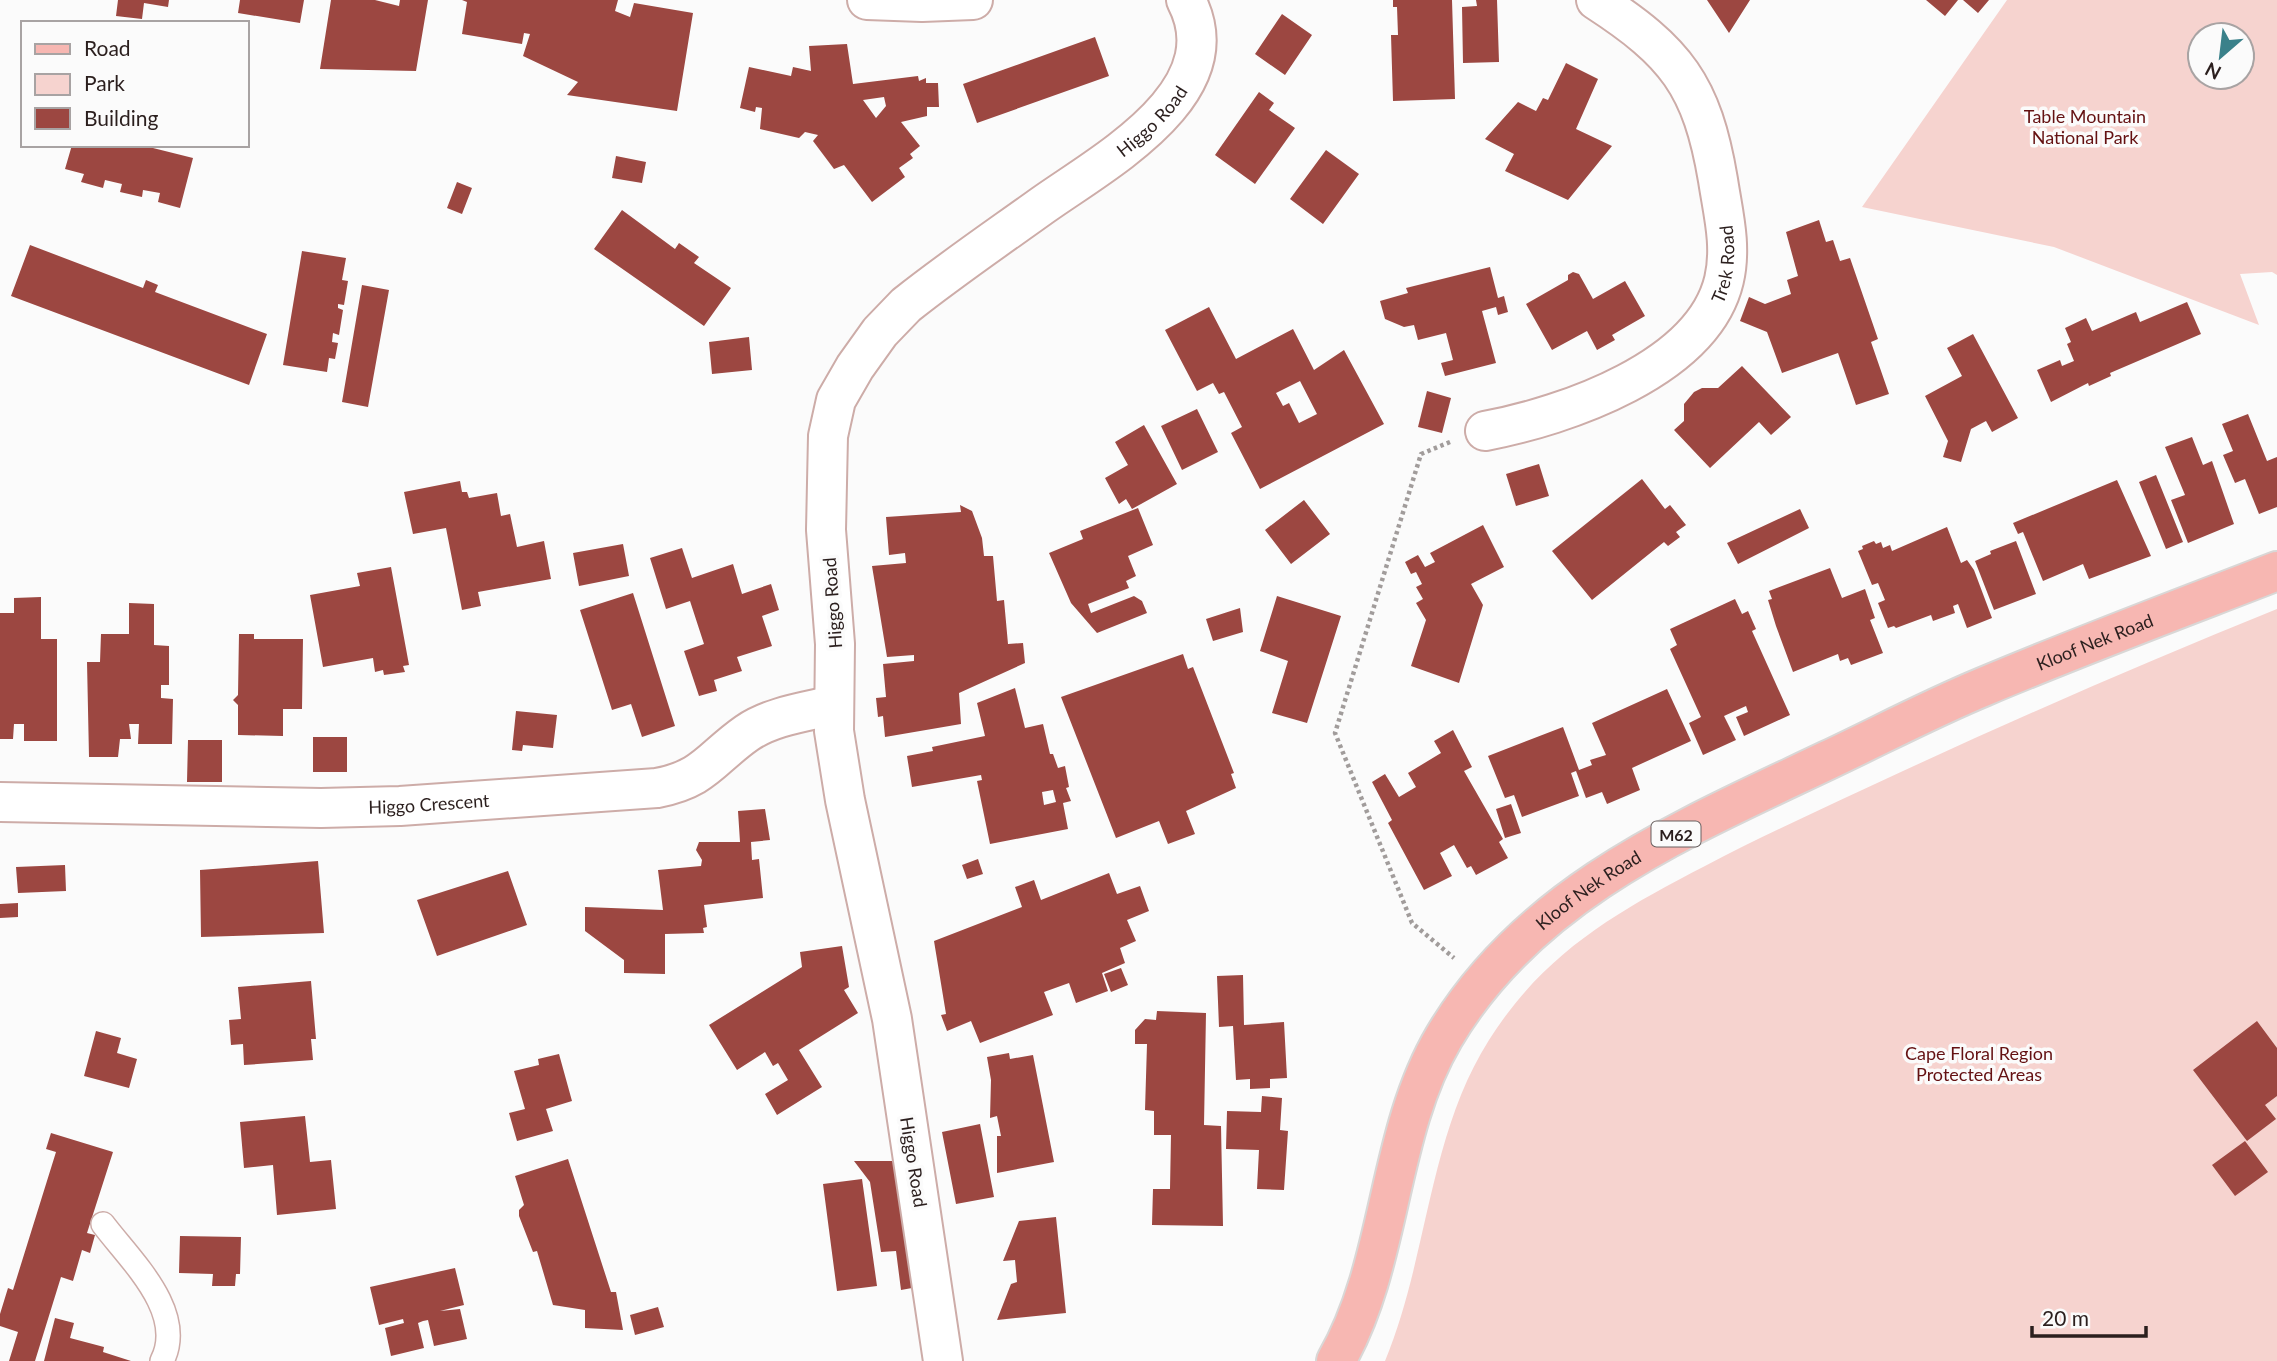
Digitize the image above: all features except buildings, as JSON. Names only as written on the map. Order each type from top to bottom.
[{"type":"main road","name":"Kloof Nek Road","points":[[1336,1361],[1350,1333],[1368,1280],[1428,1068],[1465,1002],[1541,921],[1635,855],[1981,688],[2277,571]]},
{"type":"street","points":[[867,0],[973,0]]},
{"type":"street","name":"Higgo Road","points":[[943,1361],[892,1019],[836,756],[835,644],[827,505],[828,436],[836,400],[880,332],[905,306],[1128,145],[1167,109],[1182,88],[1198,47],[1197,24],[1187,0]]},
{"type":"street","name":"Trek Road","points":[[1485,431],[1555,416],[1659,364],[1681,348],[1700,329],[1714,306],[1724,281],[1728,254],[1726,227],[1712,147],[1692,88],[1653,40],[1595,0]]},
{"type":"street","name":"Higgo Crescent","points":[[0,802],[347,807],[657,788],[678,784],[697,775],[748,732],[764,723],[834,705]]},
{"type":"lane","points":[[103,1224],[165,1311],[169,1333],[163,1361]]},
{"type":"path","points":[[1482,981],[1412,923],[1335,733],[1421,454],[1485,431]]},
{"type":"green space","name":"Table Mountain National Park","points":[[2007,0],[2277,0],[2277,275],[2272,272],[2240,274],[2259,325],[2054,247],[1862,207]]},
{"type":"green space","name":"Cape Floral Region Protected Areas","points":[[2277,609],[2277,1361],[1385,1361],[1411,1281],[1453,1116],[1469,1077],[1510,1009],[1558,959],[1612,918],[1641,900],[1754,841],[2042,708]]}]
